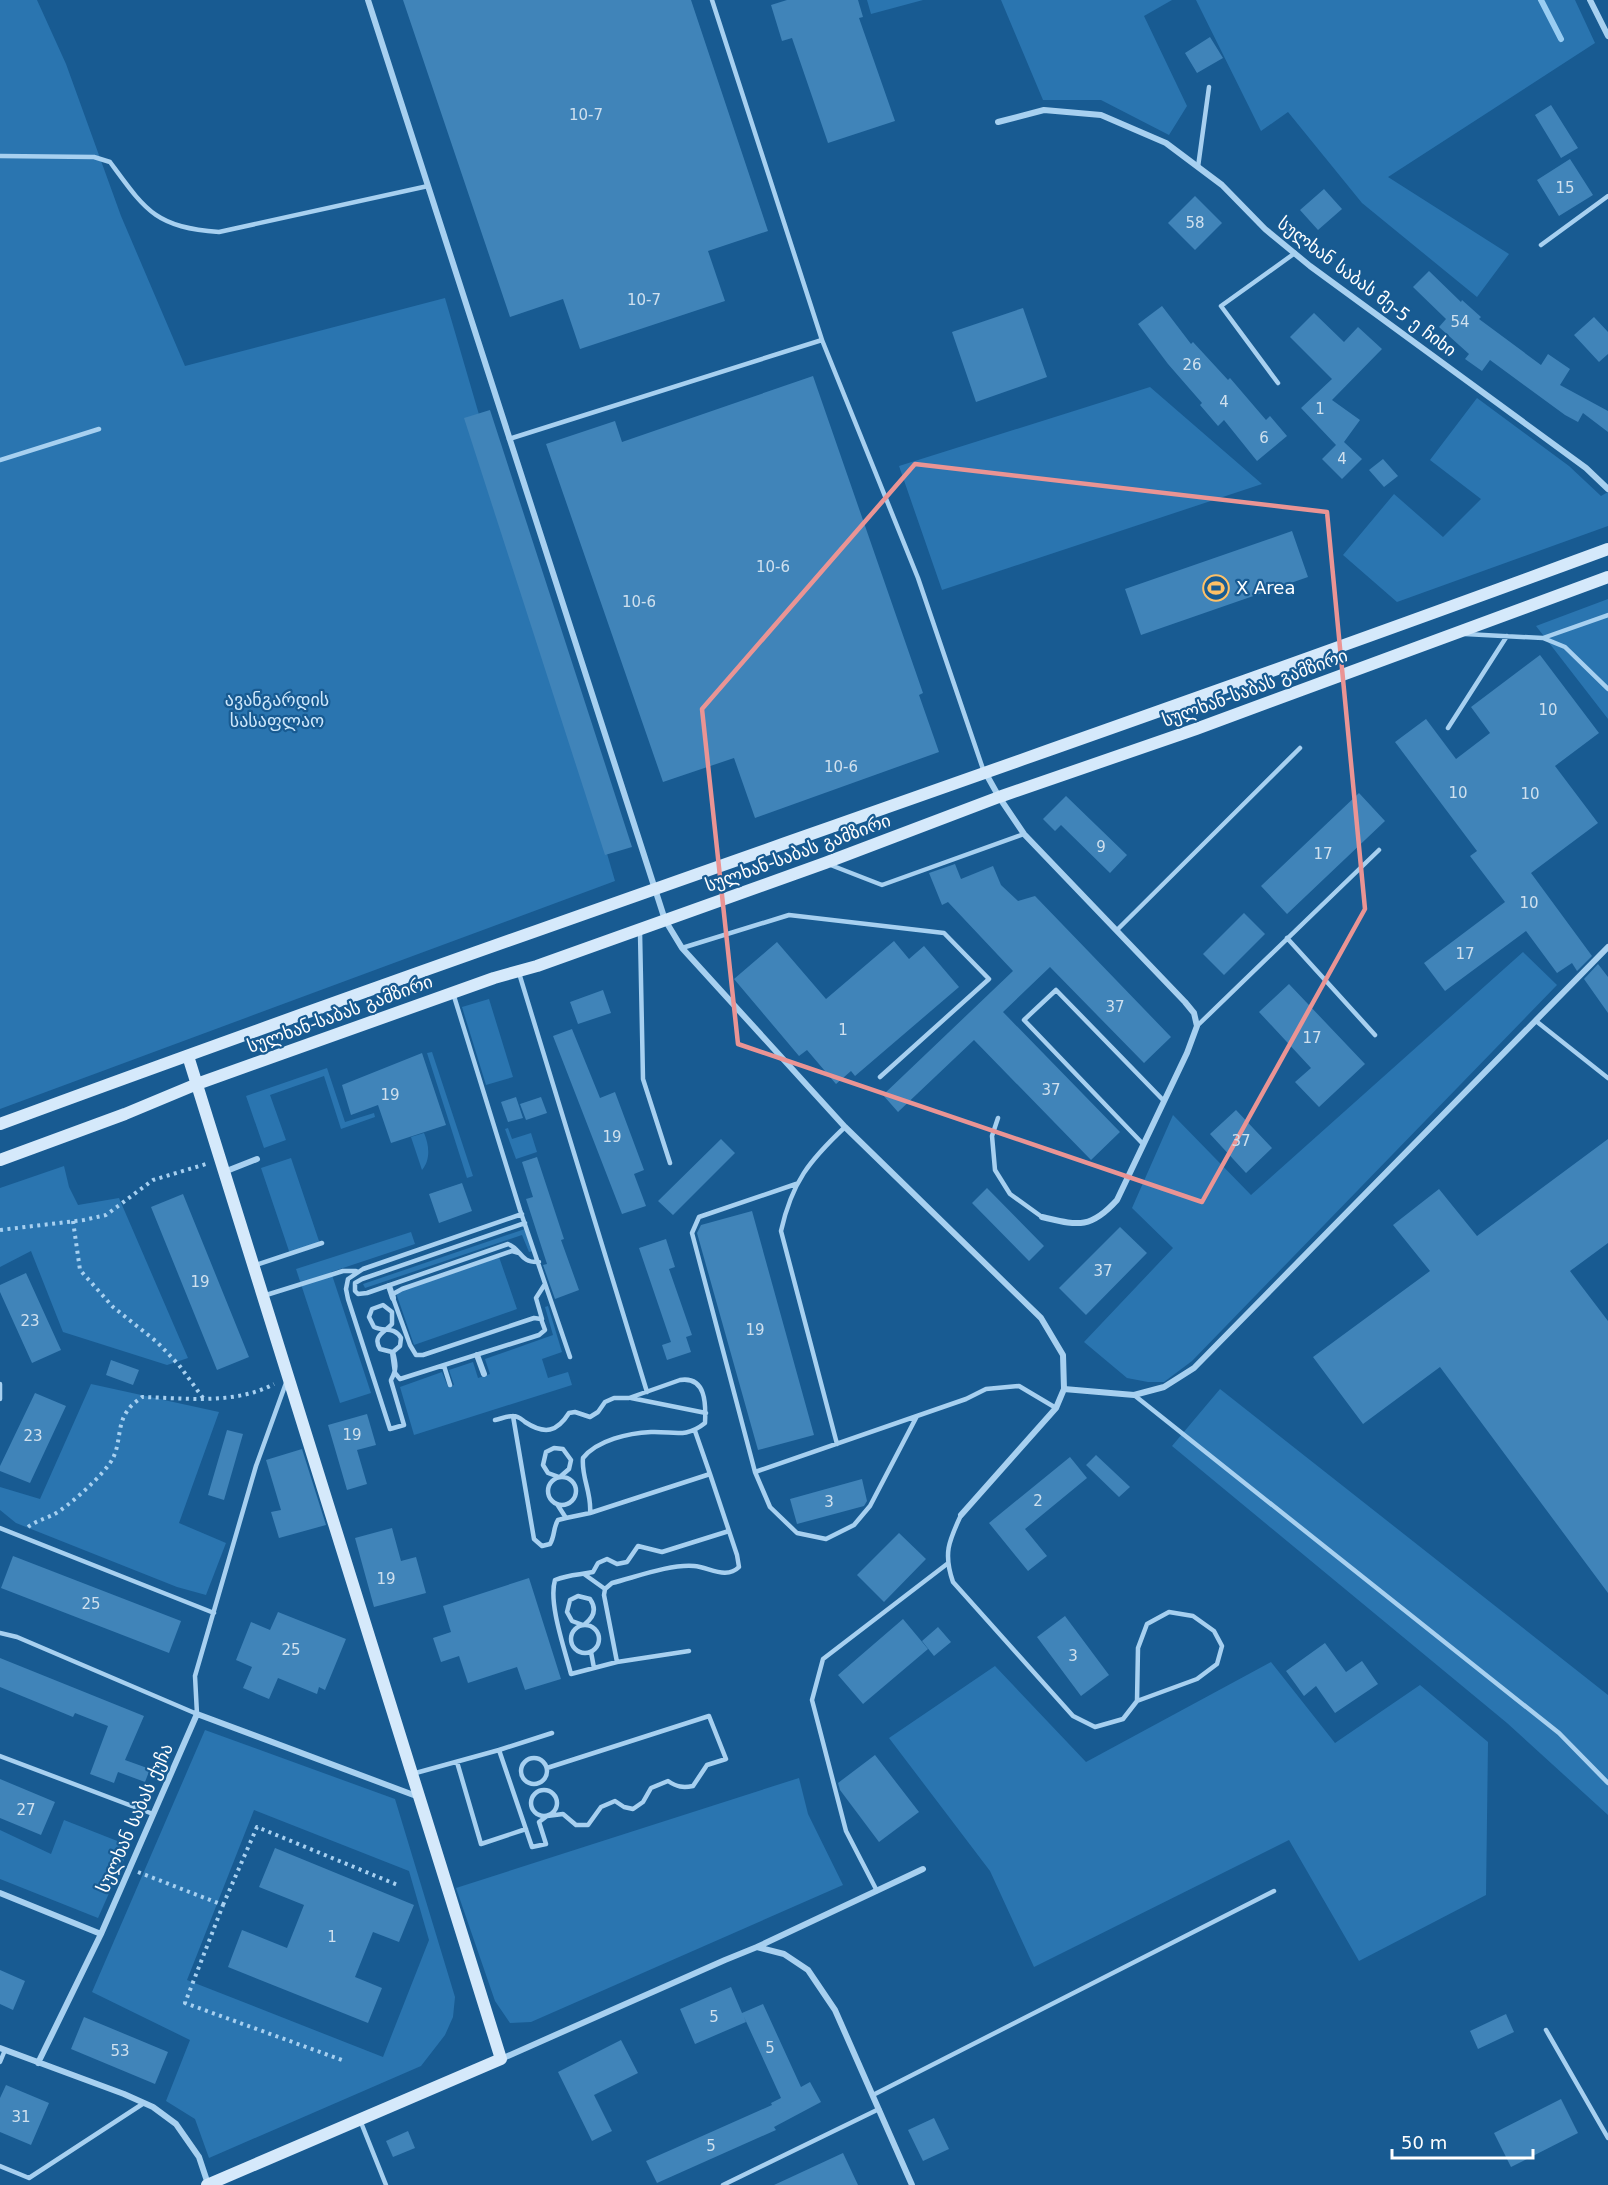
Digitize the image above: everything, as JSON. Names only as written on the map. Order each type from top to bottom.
[{"type":"main road","name":"სულხან-საბას გამზირი","points":[[0,1124],[984,772],[1333,651],[1608,549]]},
{"type":"main road","name":"სულხან-საბას გამზირი","points":[[0,1160],[125,1114],[197,1084],[518,970],[537,966],[640,930],[999,797],[1197,729],[1608,577]]},
{"type":"main road","points":[[188,1056],[501,2060],[208,2185]]},
{"type":"street","points":[[368,0],[665,920],[682,948],[845,1127],[1041,1318],[1064,1355],[1064,1389],[1056,1408],[961,1515]]},
{"type":"street","points":[[1590,0],[1608,35]]},
{"type":"street","name":"სულხან საბას მე-5 ე ჩიხი","points":[[998,122],[1044,110],[1101,115],[1166,143],[1222,185],[1265,229],[1295,254],[1586,468],[1608,489]]},
{"type":"street","points":[[984,772],[1024,834],[1185,1002],[1194,1012],[1197,1026],[1117,1200],[1095,1220],[1076,1224],[1042,1217]]},
{"type":"street","points":[[1064,1389],[1134,1395],[1164,1388],[1194,1368],[1608,947]]},
{"type":"street","points":[[222,1166],[257,1159]]},
{"type":"street","points":[[389,1286],[393,1298]]},
{"type":"street","points":[[477,1355],[483,1374]]},
{"type":"street","points":[[197,1714],[420,1797]]},
{"type":"street","name":"სულხან საბას ქუჩა","points":[[38,2063],[101,1934],[197,1714]]},
{"type":"street","points":[[501,2060],[757,1947],[923,1869]]},
{"type":"street","points":[[0,1893],[101,1934]]},
{"type":"street","points":[[757,1947],[784,1954],[808,1970],[835,2010],[912,2185]]},
{"type":"street","points":[[2,2049],[124,2094],[144,2103],[176,2124],[199,2157],[208,2185]]},
{"type":"lane","points":[[712,0],[822,340],[918,578],[984,772]]},
{"type":"lane","points":[[1198,167],[1209,87]]},
{"type":"lane","points":[[0,156],[94,158],[110,162],[142,206],[166,222],[192,230],[219,232],[428,186]]},
{"type":"lane","points":[[1541,245],[1608,196]]},
{"type":"lane","points":[[1278,383],[1221,306],[1295,254]]},
{"type":"lane","points":[[509,439],[822,340]]},
{"type":"lane","points":[[0,460],[99,429]]},
{"type":"lane","points":[[1543,638],[1608,615]]},
{"type":"lane","points":[[1460,633],[1543,638],[1565,646],[1608,689]]},
{"type":"lane","points":[[1448,728],[1507,636]]},
{"type":"lane","points":[[1116,930],[1300,748]]},
{"type":"lane","points":[[825,863],[882,885],[1024,834]]},
{"type":"lane","points":[[1197,1026],[1379,850]]},
{"type":"lane","points":[[682,948],[789,915],[944,933],[989,979],[880,1077]]},
{"type":"lane","points":[[640,930],[643,1079],[670,1163]]},
{"type":"lane","points":[[1287,938],[1375,1035]]},
{"type":"lane","points":[[518,970],[647,1392]]},
{"type":"lane","points":[[1143,1144],[1024,1020],[1056,990],[1164,1101]]},
{"type":"lane","points":[[453,993],[522,1214],[570,1357]]},
{"type":"lane","points":[[1536,1021],[1608,1078]]},
{"type":"lane","points":[[998,1118],[992,1136],[995,1170],[1010,1194],[1042,1217]]},
{"type":"lane","points":[[837,1444],[781,1231],[787,1205],[796,1184],[822,1149],[845,1127]]},
{"type":"lane","points":[[796,1184],[699,1217],[692,1233],[755,1472],[770,1507],[797,1533],[826,1539],[854,1525],[870,1506],[917,1416]]},
{"type":"lane","points":[[395,1375],[392,1352],[380,1349],[377,1342],[380,1334],[386,1329],[393,1320],[393,1312],[387,1306],[379,1305],[370,1313],[369,1321],[374,1328],[386,1329],[394,1330],[401,1338],[400,1346],[393,1352],[397,1368],[395,1375],[391,1384],[404,1425],[390,1429],[348,1299],[346,1289],[348,1279],[357,1272],[522,1214]]},
{"type":"lane","points":[[525,1223],[362,1279],[355,1283],[354,1287],[358,1294],[362,1294],[505,1245],[512,1245],[528,1261],[538,1262]]},
{"type":"lane","points":[[448,1240],[451,1248]]},
{"type":"lane","points":[[254,1266],[322,1243]]},
{"type":"lane","points":[[519,1253],[512,1251],[412,1285],[393,1294],[393,1298],[414,1353],[419,1356],[534,1318],[541,1319],[543,1322]]},
{"type":"lane","points":[[263,1296],[343,1271],[357,1272]]},
{"type":"lane","points":[[395,1375],[404,1379],[538,1335],[544,1330],[536,1298],[545,1284]]},
{"type":"lane","points":[[444,1366],[450,1385]]},
{"type":"lane","points":[[0,1633],[17,1637],[197,1714],[195,1676],[256,1466],[288,1377]]},
{"type":"lane","points":[[590,1513],[591,1501],[582,1467],[583,1458],[588,1451],[596,1446],[635,1434],[653,1432],[677,1435],[695,1431],[705,1423],[705,1396],[696,1382],[688,1378],[629,1398]]},
{"type":"lane","points":[[0,1384],[0,1399]]},
{"type":"lane","points":[[755,1472],[966,1399],[986,1389],[1019,1386],[1056,1408]]},
{"type":"lane","points":[[1134,1395],[1558,1733],[1608,1783]]},
{"type":"lane","points":[[495,1420],[519,1417],[541,1430],[552,1430],[563,1423],[569,1413],[575,1412],[590,1417],[598,1412],[605,1402],[614,1398],[629,1398],[706,1413]]},
{"type":"lane","points":[[513,1416],[534,1539],[542,1546],[550,1544],[555,1536],[555,1526],[558,1520],[590,1513],[710,1473]]},
{"type":"lane","points":[[617,1662],[604,1595],[605,1589],[612,1583],[678,1567],[696,1566],[721,1573],[735,1571],[739,1567],[695,1431]]},
{"type":"lane","points":[[557,1504],[571,1502],[576,1494],[572,1481],[560,1477],[548,1473],[543,1465],[546,1452],[554,1448],[567,1452],[571,1460],[569,1469],[560,1477],[551,1481],[547,1489],[549,1498],[557,1504],[566,1518]]},
{"type":"lane","points":[[961,1515],[948,1542],[946,1564],[952,1582],[1073,1716],[1095,1727],[1123,1719],[1137,1701],[1197,1679],[1218,1664],[1222,1646],[1214,1631],[1193,1617],[1168,1612],[1147,1623],[1138,1648],[1137,1701]]},
{"type":"lane","points":[[0,1527],[214,1613]]},
{"type":"lane","points":[[689,1651],[617,1662],[571,1674],[552,1590],[555,1580],[574,1573],[593,1572],[598,1563],[607,1559],[617,1564],[627,1562],[638,1546],[662,1552],[729,1531]]},
{"type":"lane","points":[[877,1891],[846,1832],[812,1700],[823,1659],[946,1564]]},
{"type":"lane","points":[[584,1574],[605,1589]]},
{"type":"lane","points":[[584,1624],[575,1629],[571,1641],[573,1646],[581,1652],[591,1652],[598,1646],[599,1636],[595,1628],[584,1624],[572,1621],[567,1612],[570,1600],[578,1596],[590,1599],[595,1608],[593,1617],[584,1624]]},
{"type":"lane","points":[[591,1652],[594,1668]]},
{"type":"lane","points":[[499,1750],[532,1847],[546,1844],[539,1822],[547,1816],[553,1813],[556,1807],[553,1794],[541,1791],[532,1799],[531,1806],[535,1812],[547,1816],[563,1815],[576,1825],[588,1825],[601,1807],[615,1801],[624,1807],[633,1809],[643,1802],[651,1788],[668,1780],[674,1786],[683,1788],[693,1786],[707,1765],[726,1759],[709,1716],[547,1768]]},
{"type":"lane","points":[[412,1774],[552,1733]]},
{"type":"lane","points":[[0,1756],[153,1814]]},
{"type":"lane","points":[[531,1758],[538,1758],[547,1768],[543,1780],[537,1784],[525,1780],[521,1774],[521,1767],[531,1758]]},
{"type":"lane","points":[[457,1762],[481,1844],[526,1829]]},
{"type":"lane","points":[[873,2095],[1274,1891]]},
{"type":"lane","points":[[1546,2030],[1608,2138]]},
{"type":"lane","points":[[0,2062],[2,2049]]},
{"type":"lane","points":[[0,2166],[29,2178],[144,2103]]},
{"type":"lane","points":[[723,2185],[879,2109]]},
{"type":"lane","points":[[360,2120],[386,2185]]},
{"type":"path","points":[[0,1230],[106,1215],[153,1180],[222,1166]]},
{"type":"path","points":[[73,1221],[80,1270],[113,1308],[157,1342],[179,1365],[203,1399]]},
{"type":"path","points":[[16,1534],[36,1521],[54,1514],[98,1478],[113,1459],[119,1443],[120,1424],[128,1409],[142,1398],[238,1397],[264,1389],[288,1377]]},
{"type":"path","points":[[342,2060],[185,2003],[257,1827],[400,1886]]},
{"type":"path","points":[[129,1869],[224,1905]]},
{"type":"highlighted area","points":[[915,464],[1327,512],[1365,909],[1202,1202],[738,1044],[702,709]]},
{"type":"green space","name":"ავანგარდის სასაფლაო","points":[[0,0],[37,0],[66,64],[121,216],[185,366],[445,298],[615,881],[0,1109]]},
{"type":"green space","points":[[867,0],[923,0],[871,14]]},
{"type":"green space","points":[[1001,0],[1172,0],[1144,16],[1187,106],[1169,135],[1101,100],[1043,100]]},
{"type":"green space","points":[[1196,0],[1575,0],[1595,43],[1388,177],[1509,254],[1477,297],[1362,203],[1288,112],[1261,131]]},
{"type":"green space","points":[[1150,387],[1262,484],[942,590],[899,466]]},
{"type":"green space","points":[[1477,398],[1569,466],[1601,496],[1608,492],[1608,526],[1397,602],[1343,555],[1394,494],[1443,537],[1481,499],[1430,460]]},
{"type":"green space","points":[[1608,599],[1608,719],[1536,626]]},
{"type":"green space","points":[[1523,952],[1557,985],[1192,1361],[1164,1382],[1148,1382],[1127,1378],[1084,1342],[1173,1248],[1132,1208],[1173,1115],[1251,1195]]},
{"type":"green space","points":[[489,999],[513,1077],[486,1085],[462,1007]]},
{"type":"green space","points":[[432,1052],[473,1176],[467,1178],[427,1053]]},
{"type":"green space","points":[[327,1068],[345,1122],[374,1113],[375,1117],[341,1129],[324,1076],[270,1095],[286,1140],[264,1148],[246,1096]]},
{"type":"green space","points":[[508,1128],[512,1139],[531,1133],[537,1152],[516,1159],[505,1129]]},
{"type":"green space","points":[[424,1133],[428,1152],[427,1161],[422,1170],[411,1137]]},
{"type":"green space","points":[[291,1158],[320,1244],[290,1254],[261,1168]]},
{"type":"green space","points":[[64,1166],[69,1187],[78,1205],[119,1198],[188,1358],[167,1365],[63,1332],[31,1251],[0,1267],[0,1188]]},
{"type":"green space","points":[[525,1229],[533,1251],[529,1252],[522,1235],[365,1288],[363,1284]]},
{"type":"green space","points":[[411,1232],[415,1244],[331,1272],[371,1393],[340,1403],[296,1269]]},
{"type":"green space","points":[[499,1257],[517,1309],[414,1345],[396,1293]]},
{"type":"green space","points":[[548,1306],[562,1352],[542,1359],[548,1378],[568,1372],[572,1385],[414,1435],[400,1387],[442,1372],[448,1387],[454,1385],[449,1370],[473,1362],[478,1378],[490,1374],[485,1359],[553,1335],[545,1307]]},
{"type":"green space","points":[[91,1384],[219,1412],[179,1523],[226,1543],[206,1595],[177,1587],[16,1523],[0,1510],[0,1487],[40,1499]]},
{"type":"green space","points":[[1220,1389],[1608,1695],[1608,1815],[1507,1723],[1172,1446]]},
{"type":"green space","points":[[1271,1662],[1335,1743],[1420,1685],[1488,1742],[1486,1895],[1359,1961],[1289,1840],[1034,1967],[990,1871],[889,1738],[995,1666],[1086,1762]]},
{"type":"green space","points":[[205,1730],[395,1799],[455,1997],[453,2017],[445,2035],[421,2066],[209,2158],[195,2119],[166,2101],[190,2040],[92,1992]],"holes":[[[254,1810],[409,1871],[429,1940],[383,2057],[187,1980]]]},
{"type":"green space","points":[[799,1778],[808,1814],[843,1885],[531,2022],[510,2023],[495,2001],[456,1888]]},
{"type":"green space","points":[[64,1820],[130,1846],[98,1918],[0,1879],[0,1830],[51,1854]]},
{"type":"building","points":[[403,0],[691,0],[768,231],[708,251],[725,301],[580,349],[563,299],[510,317]]},
{"type":"building","points":[[787,0],[858,0],[863,17],[859,18],[895,121],[828,143],[792,38],[782,41],[771,5]]},
{"type":"building","points":[[1210,37],[1223,58],[1197,73],[1185,53]]},
{"type":"building","points":[[1551,105],[1578,148],[1561,158],[1535,115]]},
{"type":"building","points":[[1570,159],[1593,195],[1559,216],[1537,180]]},
{"type":"building","points":[[1324,189],[1342,209],[1318,230],[1300,210]]},
{"type":"building","points":[[1195,196],[1222,223],[1195,250],[1168,223]]},
{"type":"building","points":[[1429,271],[1461,302],[1462,300],[1481,317],[1479,319],[1541,365],[1548,354],[1570,369],[1560,385],[1608,411],[1608,432],[1583,413],[1578,422],[1565,415],[1490,360],[1482,371],[1465,359],[1469,354],[1439,327],[1446,319],[1413,287]]},
{"type":"building","points":[[1162,306],[1191,344],[1193,342],[1228,380],[1230,378],[1266,420],[1270,416],[1287,436],[1257,461],[1224,420],[1218,426],[1138,324]]},
{"type":"building","points":[[1023,308],[1047,377],[976,402],[952,332]]},
{"type":"building","points":[[1314,313],[1344,342],[1358,327],[1382,349],[1332,400],[1360,420],[1344,442],[1362,459],[1342,479],[1322,459],[1336,445],[1301,408],[1332,379],[1290,337]]},
{"type":"building","points":[[1594,317],[1608,332],[1608,354],[1599,362],[1574,335]]},
{"type":"building","points":[[813,376],[923,693],[919,695],[939,752],[755,818],[734,758],[663,782],[546,444],[615,421],[622,442]]},
{"type":"building","points":[[490,410],[632,847],[605,855],[464,418]]},
{"type":"building","points":[[1383,459],[1398,476],[1384,487],[1369,470]]},
{"type":"building","points":[[1292,531],[1308,577],[1141,635],[1125,589]]},
{"type":"building","points":[[1540,655],[1599,733],[1555,766],[1598,823],[1531,873],[1592,956],[1577,971],[1572,963],[1557,973],[1526,931],[1445,991],[1424,963],[1505,902],[1470,856],[1477,851],[1395,742],[1426,719],[1456,759],[1490,733],[1471,707]]},
{"type":"building","points":[[1359,793],[1385,821],[1287,914],[1261,886]]},
{"type":"building","points":[[1066,796],[1127,855],[1110,873],[1061,825],[1055,831],[1043,819]]},
{"type":"building","points":[[955,864],[961,879],[993,866],[1001,885],[1018,901],[1035,896],[1171,1037],[1144,1063],[1050,967],[1003,1012],[1120,1132],[1091,1160],[974,1040],[898,1112],[883,1095],[1013,971],[948,902],[942,905],[929,873]]},
{"type":"building","points":[[1244,913],[1265,934],[1224,975],[1203,954]]},
{"type":"building","points":[[894,941],[909,959],[924,946],[959,987],[855,1076],[851,1071],[836,1084],[807,1050],[799,1056],[734,979],[777,942],[826,999]]},
{"type":"building","points":[[1598,964],[1608,977],[1608,1013],[1584,979]]},
{"type":"building","points":[[1289,984],[1365,1064],[1319,1107],[1295,1082],[1311,1068],[1259,1012]]},
{"type":"building","points":[[603,990],[611,1013],[578,1024],[570,1002]]},
{"type":"building","points":[[572,1029],[600,1098],[615,1092],[644,1170],[634,1174],[646,1206],[622,1214],[553,1036]]},
{"type":"building","points":[[422,1053],[446,1125],[391,1143],[378,1105],[351,1115],[342,1085]]},
{"type":"building","points":[[516,1097],[523,1118],[508,1122],[501,1102]]},
{"type":"building","points":[[541,1097],[547,1113],[526,1120],[520,1104]]},
{"type":"building","points":[[1236,1110],[1272,1148],[1246,1173],[1210,1134]]},
{"type":"building","points":[[721,1139],[735,1153],[673,1215],[658,1201]]},
{"type":"building","points":[[1608,1139],[1608,1243],[1570,1271],[1608,1321],[1608,1593],[1440,1367],[1363,1424],[1313,1357],[1430,1271],[1393,1225],[1439,1189],[1477,1236]]},
{"type":"building","points":[[537,1157],[564,1239],[561,1240],[579,1290],[555,1299],[543,1265],[547,1264],[526,1199],[533,1197],[522,1162]]},
{"type":"building","points":[[462,1183],[472,1211],[439,1223],[429,1194]]},
{"type":"building","points":[[987,1188],[1044,1246],[1029,1261],[972,1203]]},
{"type":"building","points":[[183,1194],[249,1357],[217,1370],[151,1207]]},
{"type":"building","points":[[752,1211],[814,1435],[758,1450],[697,1233],[701,1225]]},
{"type":"building","points":[[1120,1227],[1147,1253],[1086,1315],[1059,1288]]},
{"type":"building","points":[[666,1239],[675,1267],[669,1269],[692,1335],[686,1337],[691,1352],[667,1360],[662,1345],[671,1342],[639,1248]]},
{"type":"building","points":[[26,1273],[61,1350],[32,1363],[0,1292],[0,1285]]},
{"type":"building","points":[[111,1360],[139,1370],[133,1385],[106,1375]]},
{"type":"building","points":[[35,1393],[66,1406],[30,1483],[0,1471],[0,1466]]},
{"type":"building","points":[[367,1414],[376,1445],[357,1450],[367,1484],[347,1490],[328,1425]]},
{"type":"building","points":[[227,1430],[243,1434],[224,1500],[208,1495]]},
{"type":"building","points":[[302,1449],[326,1525],[279,1538],[271,1512],[281,1510],[266,1460]]},
{"type":"building","points":[[1096,1455],[1130,1487],[1119,1497],[1086,1465]]},
{"type":"building","points":[[1070,1457],[1087,1478],[1025,1529],[1047,1556],[1028,1571],[989,1523]]},
{"type":"building","points":[[862,1479],[867,1501],[864,1506],[797,1524],[790,1499]]},
{"type":"building","points":[[392,1528],[401,1561],[416,1557],[426,1593],[374,1607],[355,1538]]},
{"type":"building","points":[[899,1533],[926,1559],[884,1602],[857,1575]]},
{"type":"building","points":[[13,1556],[181,1621],[169,1653],[1,1588]]},
{"type":"building","points":[[529,1578],[561,1679],[525,1690],[517,1667],[468,1683],[459,1656],[441,1662],[433,1638],[451,1632],[443,1606]]},
{"type":"building","points":[[278,1612],[346,1639],[325,1690],[319,1687],[317,1694],[278,1678],[269,1699],[243,1688],[252,1667],[236,1660],[251,1622],[270,1630]]},
{"type":"building","points":[[1065,1616],[1109,1675],[1081,1696],[1037,1637]]},
{"type":"building","points":[[903,1619],[928,1649],[863,1704],[838,1675]]},
{"type":"building","points":[[938,1627],[951,1642],[934,1656],[922,1641]]},
{"type":"building","points":[[1325,1643],[1346,1672],[1362,1661],[1378,1684],[1335,1713],[1316,1686],[1304,1696],[1286,1671]]},
{"type":"building","points":[[0,1658],[144,1716],[125,1760],[150,1769],[145,1782],[118,1772],[114,1783],[90,1774],[108,1726],[75,1713],[73,1717],[0,1687]]},
{"type":"building","points":[[875,1755],[919,1812],[879,1842],[840,1790],[838,1783]]},
{"type":"building","points":[[0,1779],[55,1802],[41,1835],[0,1818]]},
{"type":"building","points":[[275,1848],[414,1905],[399,1942],[373,1932],[355,1977],[382,1988],[368,2023],[228,1967],[242,1930],[287,1948],[304,1905],[259,1887]]},
{"type":"building","points":[[0,1970],[25,1981],[13,2010],[0,2004]]},
{"type":"building","points":[[731,1987],[742,2013],[763,2004],[801,2087],[810,2082],[821,2102],[774,2127],[776,2130],[657,2183],[646,2161],[772,2105],[771,2103],[781,2098],[744,2017],[746,2022],[695,2044],[680,2009]]},
{"type":"building","points":[[1506,2014],[1514,2032],[1478,2049],[1470,2031]]},
{"type":"building","points":[[84,2017],[168,2052],[155,2084],[71,2049]]},
{"type":"building","points":[[621,2040],[638,2073],[594,2095],[612,2131],[592,2141],[558,2072]]},
{"type":"building","points":[[6,2085],[49,2103],[31,2145],[0,2132],[0,2098]]},
{"type":"building","points":[[1561,2099],[1578,2133],[1511,2167],[1494,2133]]},
{"type":"building","points":[[934,2118],[949,2149],[923,2161],[908,2130]]},
{"type":"building","points":[[408,2131],[415,2148],[393,2157],[386,2141]]},
{"type":"building","points":[[843,2153],[858,2185],[774,2185]]},
{"type":"waterway","points":[[1541,0],[1561,39]]},
{"type":"place","name":"X Area","points":[[1216,588]]}]
